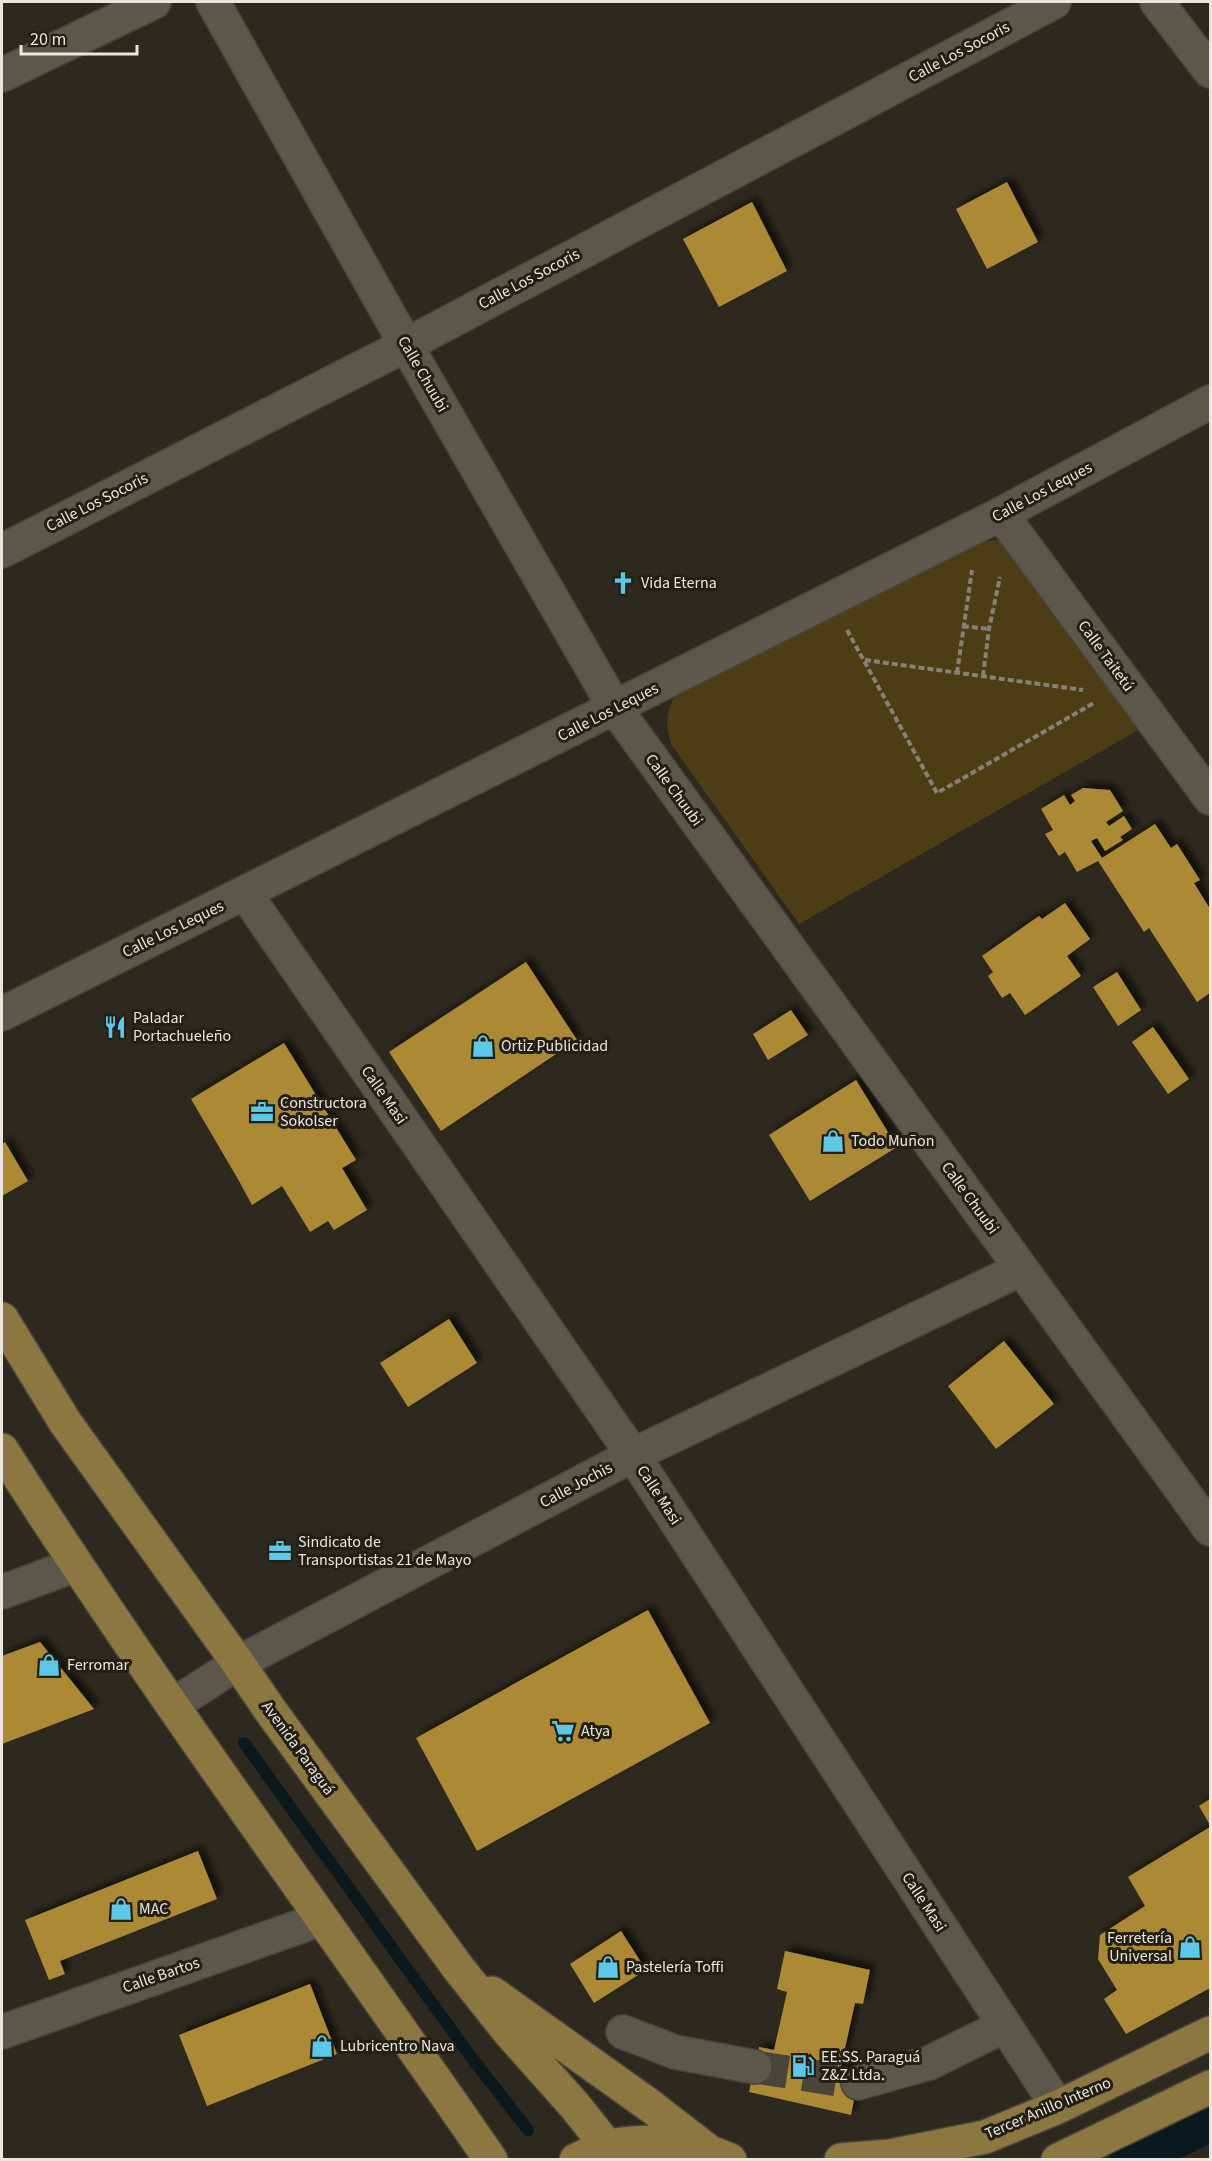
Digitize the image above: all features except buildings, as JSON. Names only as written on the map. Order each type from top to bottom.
[{"type":"main road","name":"Avenida Paraguá","points":[[2,1319],[64,1422],[459,1969],[510,2033],[614,2153]]},
{"type":"main road","points":[[2,1450],[75,1565],[491,2160]]},
{"type":"main road","points":[[459,1969],[718,2154]]},
{"type":"main road","name":"Tercer Anillo Interno","points":[[841,2160],[890,2156],[985,2137],[1058,2107],[1210,2033]]},
{"type":"main road","points":[[1058,2160],[1210,2087]]},
{"type":"main road","points":[[576,2160],[658,2141],[718,2154]]},
{"type":"street","points":[[2,75],[154,2]]},
{"type":"street","name":"Calle Chuubi","points":[[213,2],[406,345],[615,708],[1210,1529]]},
{"type":"street","name":"Calle Los Socoris","points":[[2,551],[406,345],[1054,2]]},
{"type":"street","points":[[1157,2],[1210,71]]},
{"type":"street","name":"Calle Los Leques","points":[[2,1014],[1001,514],[1210,402]]},
{"type":"street","name":"Calle Taitetú","points":[[1001,514],[1210,798]]},
{"type":"street","name":"Calle Masi","points":[[245,893],[633,1455],[1058,2107]]},
{"type":"street","name":"Calle Jochis","points":[[173,1705],[238,1663],[633,1455],[1022,1269]]},
{"type":"street","points":[[2,1592],[75,1565]]},
{"type":"street","name":"Calle Bartos","points":[[2,2032],[321,1919]]},
{"type":"street","points":[[858,2083],[928,2063],[1004,2026]]},
{"type":"street","points":[[624,2032],[675,2052],[755,2067]]},
{"type":"path","points":[[957,673],[972,569]]},
{"type":"path","points":[[983,676],[989,629],[1001,575]]},
{"type":"path","points":[[817,607],[829,631],[843,624],[936,793],[1103,698]]},
{"type":"path","points":[[963,626],[989,629]]},
{"type":"path","points":[[864,660],[1085,690]]},
{"type":"shaded area","points":[[998,540],[1014,552],[1142,728],[799,924],[671,744],[667,721],[674,698],[973,542]]},
{"type":"waterway","points":[[244,1743],[471,2057],[528,2130]]},
{"type":"waterway","points":[[1129,2160],[1210,2122]]},
{"type":"tunnel","points":[[755,2067],[858,2083]]},
{"type":"place","name":"Vida Eterna","points":[[623,583]]},
{"type":"place","name":"Paladar Portachueleño","points":[[115,1027]]},
{"type":"place","name":"Ortiz Publicidad","points":[[483,1046]]},
{"type":"place","name":"Constructora Sokolser","points":[[262,1112]]},
{"type":"place","name":"Todo Muñon","points":[[833,1141]]},
{"type":"place","name":"Sindicato de Transportistas 21 de Mayo","points":[[280,1551]]},
{"type":"place","name":"Ferromar","points":[[49,1665]]},
{"type":"place","name":"Atya","points":[[563,1731]]},
{"type":"place","name":"MAC","points":[[121,1909]]},
{"type":"place","name":"Ferretería Universal","points":[[1190,1947]]},
{"type":"place","name":"Pastelería Toffi","points":[[608,1967]]},
{"type":"place","name":"Lubricentro Nava","points":[[322,2046]]},
{"type":"place","name":"EE.SS. Paraguá Z&Z Ltda.","points":[[803,2066]]}]
